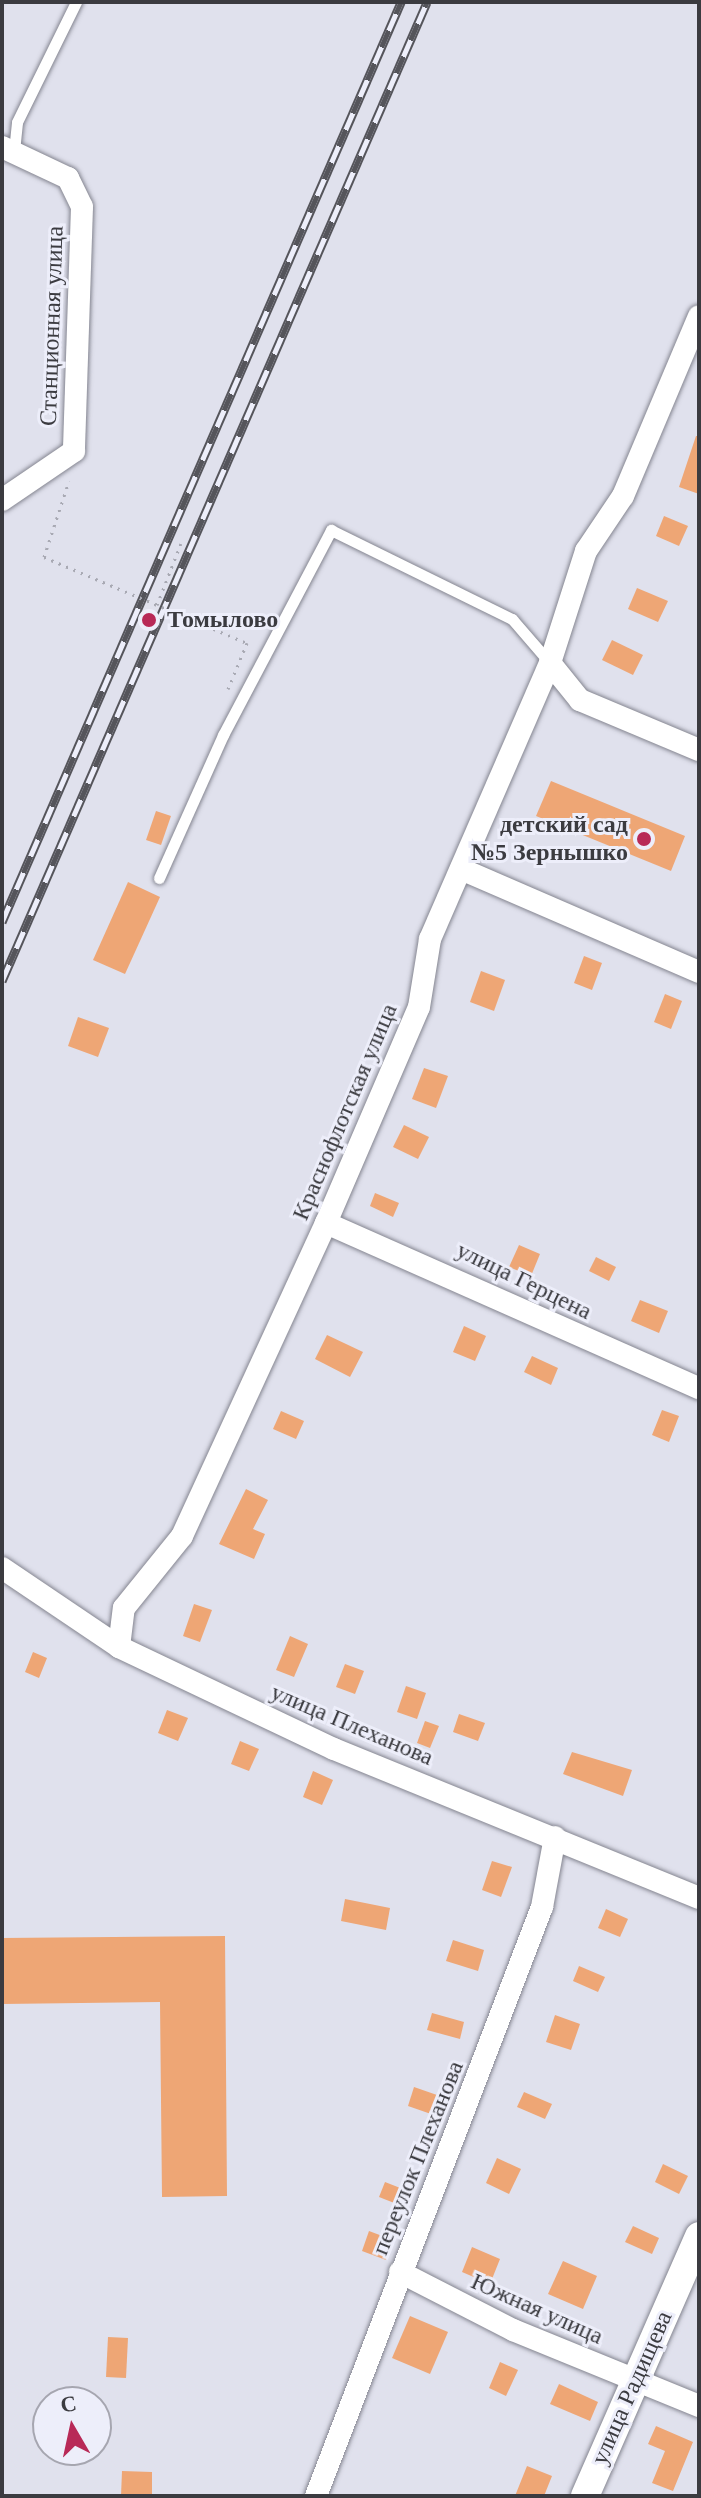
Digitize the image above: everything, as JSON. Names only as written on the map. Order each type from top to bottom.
[{"type":"street","name":"Станционная улица","points":[[2,500],[74,451],[80,366],[74,297],[82,207],[68,178],[8,149]]},
{"type":"street","name":"Краснофлотская улица","points":[[119,1647],[124,1608],[182,1536],[326,1223],[419,1007],[430,939],[550,663],[586,551],[623,496],[696,330]]},
{"type":"street","points":[[550,663],[580,700],[699,750]]},
{"type":"street","points":[[461,869],[699,972]]},
{"type":"street","name":"улица Герцена","points":[[326,1223],[699,1388]]},
{"type":"street","name":"улица Плеханова","points":[[2,1568],[119,1647],[334,1749],[699,1898]]},
{"type":"street","name":"переулок Плеханова","points":[[316,2496],[542,1907],[555,1837]]},
{"type":"street","name":"улица Радищева","points":[[585,2496],[699,2236]]},
{"type":"street","name":"Южная улица","points":[[400,2272],[699,2406]]},
{"type":"lane","points":[[8,149],[17,122],[76,2]]},
{"type":"lane","points":[[159,878],[223,735],[331,530],[512,619],[550,663]]},
{"type":"path","points":[[73,484],[44,557],[247,643],[224,700]]},
{"type":"path","points":[[157,605],[181,543]]},
{"type":"building","points":[[696,436],[699,436],[699,494],[679,487]]},
{"type":"building","points":[[664,516],[688,526],[679,546],[656,536]]},
{"type":"building","points":[[637,588],[668,601],[658,622],[628,609]]},
{"type":"building","points":[[612,640],[643,655],[633,675],[602,660]]},
{"type":"building","points":[[551,781],[685,836],[671,871],[536,816]]},
{"type":"building","points":[[156,811],[171,816],[161,845],[146,840]]},
{"type":"building","points":[[128,882],[160,897],[125,974],[93,960]]},
{"type":"building","points":[[584,956],[602,963],[592,990],[574,983]]},
{"type":"building","points":[[481,971],[505,980],[494,1011],[470,1002]]},
{"type":"building","points":[[665,994],[682,1001],[671,1029],[654,1022]]},
{"type":"building","points":[[78,1017],[109,1028],[98,1057],[68,1046]]},
{"type":"building","points":[[424,1068],[448,1076],[436,1108],[412,1099]]},
{"type":"building","points":[[404,1125],[429,1137],[418,1159],[393,1147]]},
{"type":"building","points":[[375,1193],[399,1203],[393,1217],[370,1206]]},
{"type":"building","points":[[519,1245],[540,1254],[531,1276],[509,1267]]},
{"type":"building","points":[[596,1257],[616,1267],[609,1281],[589,1271]]},
{"type":"building","points":[[640,1300],[668,1311],[659,1333],[631,1321]]},
{"type":"building","points":[[464,1326],[486,1336],[475,1361],[453,1352]]},
{"type":"building","points":[[327,1335],[363,1352],[350,1377],[315,1359]]},
{"type":"building","points":[[532,1356],[558,1368],[551,1385],[524,1372]]},
{"type":"building","points":[[662,1410],[679,1416],[669,1442],[652,1435]]},
{"type":"building","points":[[281,1411],[304,1421],[296,1439],[273,1429]]},
{"type":"building","points":[[246,1489],[268,1500],[253,1529],[265,1534],[254,1559],[219,1544]]},
{"type":"building","points":[[194,1604],[212,1610],[200,1642],[183,1636]]},
{"type":"building","points":[[290,1636],[308,1644],[294,1677],[276,1670]]},
{"type":"building","points":[[33,1652],[47,1658],[39,1678],[25,1672]]},
{"type":"building","points":[[345,1664],[364,1671],[355,1694],[336,1687]]},
{"type":"building","points":[[406,1686],[426,1693],[417,1719],[397,1712]]},
{"type":"building","points":[[167,1710],[188,1718],[178,1741],[158,1733]]},
{"type":"building","points":[[459,1714],[485,1723],[478,1741],[453,1732]]},
{"type":"building","points":[[425,1721],[439,1726],[430,1748],[417,1743]]},
{"type":"building","points":[[240,1741],[259,1749],[249,1771],[231,1764]]},
{"type":"building","points":[[572,1752],[632,1770],[623,1796],[563,1774]]},
{"type":"building","points":[[313,1771],[333,1780],[322,1805],[303,1797]]},
{"type":"building","points":[[492,1861],[512,1867],[501,1897],[482,1890]]},
{"type":"building","points":[[345,1899],[390,1908],[386,1930],[341,1921]]},
{"type":"building","points":[[606,1909],[628,1919],[620,1937],[598,1928]]},
{"type":"building","points":[[225,1936],[227,2196],[162,2197],[160,2002],[2,2004],[2,1938]]},
{"type":"building","points":[[453,1940],[484,1950],[478,1971],[446,1961]]},
{"type":"building","points":[[579,1966],[605,1977],[598,1992],[573,1981]]},
{"type":"building","points":[[432,2013],[464,2022],[460,2039],[427,2030]]},
{"type":"building","points":[[555,2015],[580,2024],[571,2050],[546,2042]]},
{"type":"building","points":[[414,2087],[437,2095],[431,2114],[408,2106]]},
{"type":"building","points":[[524,2092],[552,2104],[545,2119],[517,2107]]},
{"type":"building","points":[[497,2158],[521,2169],[509,2194],[486,2183]]},
{"type":"building","points":[[663,2164],[688,2176],[679,2194],[655,2182]]},
{"type":"building","points":[[385,2182],[413,2193],[407,2208],[379,2197]]},
{"type":"building","points":[[633,2226],[659,2238],[652,2254],[625,2242]]},
{"type":"building","points":[[369,2231],[393,2240],[386,2260],[362,2251]]},
{"type":"building","points":[[472,2247],[500,2259],[490,2284],[462,2272]]},
{"type":"building","points":[[563,2261],[597,2276],[583,2309],[548,2294]]},
{"type":"building","points":[[410,2316],[448,2332],[430,2374],[392,2358]]},
{"type":"building","points":[[108,2337],[128,2338],[126,2378],[106,2377]]},
{"type":"building","points":[[500,2362],[518,2370],[506,2396],[489,2388]]},
{"type":"building","points":[[559,2384],[598,2402],[590,2421],[550,2404]]},
{"type":"building","points":[[656,2426],[693,2442],[673,2491],[652,2483],[665,2451],[648,2444]]},
{"type":"building","points":[[527,2466],[552,2476],[544,2496],[515,2496]]},
{"type":"building","points":[[122,2471],[152,2472],[152,2496],[121,2496]]},
{"type":"railway","points":[[2,922],[401,2]]},
{"type":"railway","points":[[2,981],[427,2]]},
{"type":"place","name":"Томылово","points":[[149,620]]},
{"type":"place","name":"детский сад №5 Зернышко","points":[[644,839]]}]
